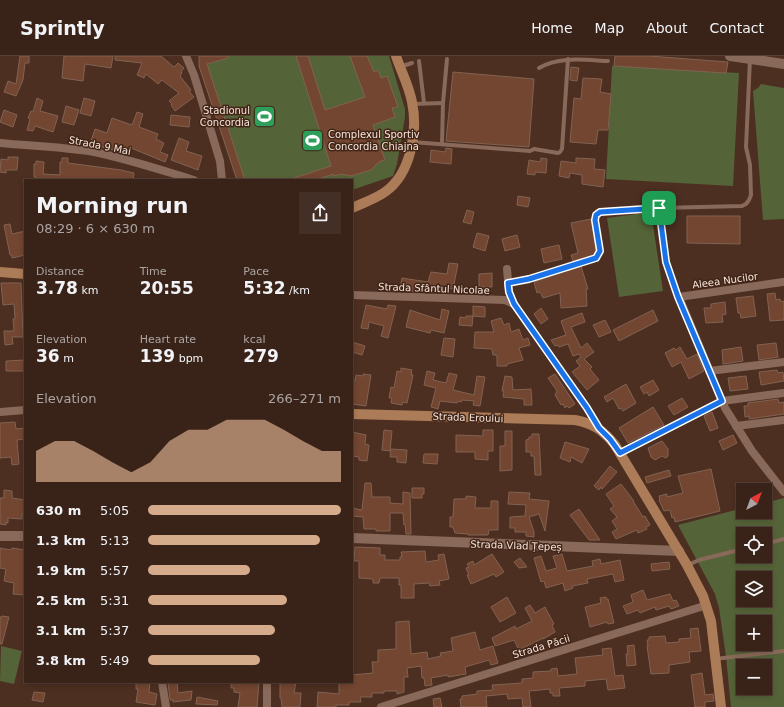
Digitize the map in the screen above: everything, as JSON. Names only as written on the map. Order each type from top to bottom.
[{"type":"main road","points":[[353,208],[377,197],[392,187],[404,168],[412,142],[414,121],[412,104],[396,56]]},
{"type":"main road","points":[[0,272],[24,274]]},
{"type":"main road","name":"Strada Eroului","points":[[353,414],[575,420],[599,428]]},
{"type":"main road","points":[[599,428],[610,439],[620,453],[687,565],[707,606],[711,621],[721,707]]},
{"type":"street","points":[[186,56],[191,65],[220,161],[222,179]]},
{"type":"street","points":[[730,56],[784,64]]},
{"type":"street","name":"Strada 9 Mai","points":[[0,143],[94,152],[191,179]]},
{"type":"street","points":[[506,269],[509,292],[514,304],[587,408],[599,428]]},
{"type":"street","name":"Aleea Nucilor","points":[[678,297],[782,282]]},
{"type":"street","name":"Strada Sfântul Nicolae","points":[[353,295],[505,300],[514,304]]},
{"type":"street","points":[[678,297],[722,401],[736,426],[763,466],[784,492]]},
{"type":"street","points":[[709,371],[784,362]]},
{"type":"street","points":[[620,453],[722,401],[784,393]]},
{"type":"street","points":[[0,412],[24,410]]},
{"type":"street","points":[[736,426],[784,420]]},
{"type":"street","points":[[0,536],[24,536]]},
{"type":"street","name":"Strada Vlad Țepeș","points":[[353,538],[679,551]]},
{"type":"street","name":"Strada Păcii","points":[[381,707],[707,606]]},
{"type":"street","points":[[162,683],[166,707]]},
{"type":"street","points":[[267,683],[267,707]]},
{"type":"lane","points":[[508,283],[529,279],[596,258],[600,251],[595,220],[596,215],[600,212],[659,208],[742,206],[746,204],[751,195],[750,165],[746,147],[750,58]]},
{"type":"lane","points":[[442,143],[443,103],[447,59]]},
{"type":"lane","points":[[412,142],[442,143],[530,151],[534,149],[558,153],[560,152],[562,149],[568,59]]},
{"type":"lane","points":[[539,68],[545,64],[568,59],[608,61]]},
{"type":"lane","points":[[419,61],[424,103]]},
{"type":"lane","points":[[400,67],[412,63]]},
{"type":"lane","points":[[412,104],[443,103]]},
{"type":"lane","points":[[659,208],[666,262],[678,297]]},
{"type":"lane","points":[[772,542],[784,539]]},
{"type":"lane","points":[[687,565],[699,560],[736,551]]},
{"type":"lane","points":[[715,659],[784,650]]},
{"type":"green space","name":"Complexul Sportiv Concordia Chiajna","points":[[199,56],[389,56],[405,109],[397,164],[393,176],[353,190],[353,179],[237,179],[199,66]]},
{"type":"green space","points":[[612,66],[739,73],[733,186],[606,179]]},
{"type":"green space","points":[[761,84],[784,88],[784,219],[763,220],[753,91]]},
{"type":"green space","points":[[651,212],[663,291],[619,297],[607,218]]},
{"type":"green space","points":[[784,498],[784,707],[731,707],[726,657],[719,608],[715,594],[678,525],[736,510],[736,519],[772,519],[772,501]]},
{"type":"green space","points":[[1,646],[22,651],[14,684],[0,681]]},
{"type":"building","points":[[20,56],[29,56],[29,63],[25,63],[23,80],[16,96],[4,92],[8,81],[16,84]]},
{"type":"building","points":[[64,56],[113,56],[111,68],[85,64],[83,81],[62,78]]},
{"type":"building","points":[[115,56],[161,56],[174,67],[178,63],[184,68],[180,76],[191,90],[189,91],[194,97],[175,111],[169,101],[179,93],[162,80],[158,84],[146,74],[144,78],[137,75],[142,63],[115,60]]},
{"type":"building","points":[[199,56],[228,56],[228,58],[207,64],[245,179],[237,179],[199,66]]},
{"type":"building","points":[[296,56],[308,56],[325,110],[365,97],[350,56],[367,56],[374,72],[378,70],[381,78],[387,76],[398,107],[392,108],[395,117],[373,125],[385,160],[379,162],[371,170],[351,176],[341,174],[334,176],[334,174],[318,179],[291,179],[331,166]]},
{"type":"building","points":[[615,56],[649,56],[728,62],[726,73],[614,66]]},
{"type":"building","points":[[571,67],[579,68],[577,81],[570,80]]},
{"type":"building","points":[[453,72],[534,79],[529,147],[446,141]]},
{"type":"building","points":[[583,78],[602,79],[600,92],[611,94],[608,130],[598,130],[596,144],[570,142],[574,98],[581,99]]},
{"type":"building","points":[[37,98],[43,101],[40,111],[58,116],[53,132],[35,126],[33,131],[27,130],[30,119],[28,118],[31,111],[33,112]]},
{"type":"building","points":[[84,98],[95,101],[91,116],[80,113]]},
{"type":"building","points":[[66,106],[79,110],[74,125],[62,122]]},
{"type":"building","points":[[4,110],[17,115],[13,127],[0,122]]},
{"type":"building","points":[[137,112],[143,114],[139,127],[158,134],[156,139],[164,143],[160,152],[168,155],[165,162],[131,148],[130,150],[115,145],[113,150],[90,144],[95,129],[107,133],[112,118],[132,125]]},
{"type":"building","points":[[171,115],[190,117],[189,127],[170,125]]},
{"type":"building","points":[[179,138],[189,142],[186,151],[202,156],[198,170],[171,160]]},
{"type":"building","points":[[446,148],[452,149],[451,164],[430,162],[431,150],[445,152]]},
{"type":"building","points":[[8,157],[18,157],[17,170],[6,170],[6,173],[0,172],[1,159],[8,160]]},
{"type":"building","points":[[62,158],[68,158],[68,163],[134,173],[133,179],[36,179],[36,177],[34,177],[34,164],[36,164],[36,161],[44,162],[43,174],[60,175],[60,162],[62,162]]},
{"type":"building","points":[[541,158],[547,159],[546,173],[535,172],[535,175],[527,174],[529,160],[540,162]]},
{"type":"building","points":[[576,158],[595,159],[594,169],[605,170],[603,187],[582,184],[582,175],[570,173],[569,178],[559,176],[561,161],[576,163]]},
{"type":"building","points":[[518,196],[530,198],[528,207],[517,205]]},
{"type":"building","points":[[467,210],[474,212],[471,224],[463,222]]},
{"type":"building","points":[[687,216],[740,216],[740,244],[687,243]]},
{"type":"building","points":[[591,219],[596,250],[594,255],[573,261],[571,255],[578,253],[571,223]]},
{"type":"building","points":[[10,224],[12,234],[24,231],[24,255],[12,258],[12,255],[10,255],[4,225]]},
{"type":"building","points":[[477,233],[489,236],[485,251],[473,247]]},
{"type":"building","points":[[517,235],[520,247],[505,251],[502,239]]},
{"type":"building","points":[[559,245],[562,259],[544,263],[541,249]]},
{"type":"building","points":[[449,263],[458,264],[453,289],[435,285],[434,289],[418,288],[417,292],[400,289],[402,278],[428,282],[431,272],[447,274]]},
{"type":"building","points":[[581,266],[588,289],[586,289],[587,306],[561,308],[560,293],[543,298],[540,292],[537,293],[534,282]]},
{"type":"building","points":[[492,273],[492,287],[479,287],[479,274]]},
{"type":"building","points":[[1,283],[21,283],[23,337],[12,337],[13,344],[5,345],[4,331],[14,331],[14,304],[3,305]]},
{"type":"building","points":[[775,293],[776,300],[780,299],[781,302],[784,301],[784,320],[770,321],[767,294]]},
{"type":"building","points":[[753,296],[756,316],[741,318],[740,313],[738,313],[736,298]]},
{"type":"building","points":[[725,302],[726,314],[722,315],[723,322],[706,323],[704,308],[711,308],[711,304]]},
{"type":"building","points":[[366,305],[387,309],[388,305],[396,306],[388,338],[381,336],[384,326],[369,322],[368,329],[361,328]]},
{"type":"building","points":[[473,306],[485,307],[485,317],[473,316]]},
{"type":"building","points":[[541,308],[548,319],[541,324],[534,314]]},
{"type":"building","points":[[442,309],[449,311],[444,333],[431,330],[430,333],[406,327],[410,310],[440,320]]},
{"type":"building","points":[[653,310],[658,321],[619,341],[613,330]]},
{"type":"building","points":[[582,313],[585,322],[571,327],[581,348],[587,343],[594,352],[584,359],[592,367],[590,369],[599,380],[587,390],[572,372],[580,366],[576,361],[581,357],[579,354],[573,356],[568,344],[559,347],[558,345],[555,346],[551,340],[566,335],[561,321]]},
{"type":"building","points":[[466,316],[473,316],[472,326],[459,325],[460,317],[466,318]]},
{"type":"building","points":[[501,318],[504,325],[509,323],[511,332],[519,329],[523,340],[528,338],[530,345],[519,348],[523,360],[507,364],[507,366],[497,366],[497,355],[493,355],[492,349],[474,348],[475,332],[494,332],[491,321]]},
{"type":"building","points":[[605,320],[611,332],[599,337],[593,325]]},
{"type":"building","points":[[444,338],[455,339],[453,357],[441,355]]},
{"type":"building","points":[[353,342],[365,346],[362,355],[353,352]]},
{"type":"building","points":[[776,343],[778,357],[759,360],[757,345]]},
{"type":"building","points":[[680,347],[687,359],[697,354],[704,371],[689,379],[681,362],[672,367],[665,353],[674,348],[676,350]]},
{"type":"building","points":[[741,347],[743,361],[723,364],[722,350]]},
{"type":"building","points":[[24,360],[24,371],[6,371],[6,361]]},
{"type":"building","points":[[401,368],[412,370],[411,375],[413,375],[407,403],[403,402],[402,405],[391,403],[392,398],[389,398],[391,387],[394,388],[397,371],[401,372]]},
{"type":"building","points":[[777,370],[778,373],[783,372],[784,381],[761,385],[759,372]]},
{"type":"building","points":[[427,371],[435,373],[433,380],[446,383],[449,373],[457,375],[453,390],[474,395],[477,376],[485,377],[480,406],[473,405],[474,401],[462,400],[461,402],[458,401],[457,403],[440,401],[438,409],[431,407],[436,388],[424,385]]},
{"type":"building","points":[[363,374],[371,375],[366,406],[353,404],[353,380],[355,381],[356,375],[363,376]]},
{"type":"building","points":[[555,374],[575,404],[569,408],[567,406],[565,408],[563,404],[561,405],[555,395],[557,391],[548,378]]},
{"type":"building","points":[[505,376],[512,377],[513,390],[531,389],[532,405],[524,405],[524,399],[503,397],[504,391],[502,391]]},
{"type":"building","points":[[746,376],[748,389],[730,391],[728,378]]},
{"type":"building","points":[[653,380],[659,390],[649,396],[647,392],[644,394],[640,387]]},
{"type":"building","points":[[626,384],[636,403],[623,411],[621,408],[619,409],[613,398],[607,402],[604,397]]},
{"type":"building","points":[[682,398],[688,407],[674,415],[668,406]]},
{"type":"building","points":[[778,399],[779,403],[784,402],[784,414],[749,419],[749,416],[745,417],[744,406],[748,406],[748,403]]},
{"type":"building","points":[[653,407],[664,425],[628,443],[619,428]]},
{"type":"building","points":[[712,412],[718,428],[710,431],[704,416]]},
{"type":"building","points":[[15,422],[16,429],[24,428],[24,439],[17,440],[19,464],[12,465],[11,457],[0,458],[0,423]]},
{"type":"building","points":[[384,430],[392,431],[390,451],[382,450]]},
{"type":"building","points":[[483,430],[493,430],[493,451],[488,451],[488,460],[475,459],[475,452],[456,452],[456,435],[483,436]]},
{"type":"building","points":[[505,431],[512,431],[512,470],[500,471],[500,446],[505,446]]},
{"type":"building","points":[[353,432],[366,435],[365,444],[369,445],[367,461],[359,460],[359,457],[353,456]]},
{"type":"building","points":[[532,434],[539,434],[541,475],[535,475],[534,456],[531,456],[531,452],[526,452],[526,440],[529,439],[529,437],[532,437]]},
{"type":"building","points":[[733,435],[737,443],[723,450],[719,441]]},
{"type":"building","points":[[662,441],[668,449],[668,456],[666,458],[662,456],[655,460],[651,457],[648,448]]},
{"type":"building","points":[[565,442],[589,449],[582,463],[571,457],[570,462],[560,458]]},
{"type":"building","points":[[391,449],[407,450],[406,463],[397,462],[397,457],[390,457]]},
{"type":"building","points":[[424,454],[438,454],[437,464],[423,463]]},
{"type":"building","points":[[610,466],[617,472],[602,489],[601,487],[599,490],[594,486]]},
{"type":"building","points":[[711,469],[720,511],[675,522],[674,517],[672,518],[670,510],[664,511],[659,500],[659,496],[667,494],[667,497],[683,493],[678,476]]},
{"type":"building","points":[[669,470],[671,476],[647,483],[645,477]]},
{"type":"building","points":[[365,483],[371,483],[372,497],[390,497],[390,503],[403,504],[403,492],[410,493],[411,534],[406,534],[403,513],[390,513],[390,531],[364,529],[363,517],[353,516],[353,508],[362,510]]},
{"type":"building","points":[[621,484],[650,525],[646,527],[647,529],[638,533],[637,530],[616,539],[612,532],[617,529],[612,521],[617,517],[610,509],[614,506],[606,494]]},
{"type":"building","points":[[412,488],[424,488],[422,498],[412,498]]},
{"type":"building","points":[[4,490],[12,491],[12,498],[24,500],[24,514],[22,514],[22,519],[8,518],[8,523],[6,522],[6,525],[0,524],[0,498],[4,498]]},
{"type":"building","points":[[509,492],[530,493],[529,499],[549,501],[545,531],[539,514],[529,517],[534,532],[534,537],[526,536],[526,532],[515,532],[515,528],[510,528],[510,517],[525,516],[526,505],[508,504]]},
{"type":"building","points":[[466,496],[476,497],[475,508],[491,508],[491,501],[498,501],[498,530],[489,530],[488,535],[468,535],[455,533],[453,527],[450,527],[450,517],[453,517],[454,499],[466,499]]},
{"type":"building","points":[[579,509],[600,540],[589,540],[570,515]]},
{"type":"building","points":[[355,547],[380,548],[380,555],[385,555],[385,560],[400,560],[400,557],[402,557],[401,552],[425,551],[426,562],[439,560],[438,555],[444,554],[449,579],[439,581],[440,585],[430,586],[429,583],[414,584],[414,598],[401,598],[401,585],[399,585],[399,578],[380,578],[379,583],[373,583],[373,579],[359,578],[359,561],[354,561]]},
{"type":"building","points":[[0,548],[24,550],[24,595],[13,594],[14,583],[4,581],[6,569],[0,568]]},
{"type":"building","points":[[492,554],[504,572],[496,577],[494,574],[471,584],[467,575],[469,575],[466,568],[469,567],[467,564],[473,561],[474,565]]},
{"type":"building","points":[[562,554],[567,571],[593,566],[592,561],[600,559],[601,564],[620,560],[624,580],[615,582],[613,574],[587,579],[588,583],[572,586],[573,588],[565,591],[563,583],[546,588],[544,581],[541,582],[534,558],[541,556],[546,571],[557,568],[553,556]]},
{"type":"building","points":[[520,558],[527,567],[519,568],[514,562]]},
{"type":"building","points":[[669,562],[670,569],[652,571],[651,564]]},
{"type":"building","points":[[643,590],[647,600],[670,594],[673,601],[676,600],[679,606],[671,609],[669,606],[656,610],[655,607],[640,613],[638,610],[627,614],[623,606],[633,602],[631,595]]},
{"type":"building","points":[[507,597],[516,613],[500,622],[491,607]]},
{"type":"building","points":[[606,597],[606,599],[608,599],[614,623],[608,624],[607,622],[590,627],[585,607],[601,603],[600,598]]},
{"type":"building","points":[[530,605],[535,613],[545,607],[554,624],[552,625],[555,632],[519,650],[514,640],[495,646],[492,638],[515,626],[516,629],[532,621],[525,608]]},
{"type":"building","points":[[0,617],[9,617],[2,644],[0,644]]},
{"type":"building","points":[[409,621],[411,654],[427,652],[428,659],[441,656],[440,653],[453,651],[451,638],[475,632],[480,650],[493,646],[498,663],[491,665],[489,660],[465,667],[466,674],[431,678],[432,685],[425,686],[424,678],[422,678],[421,666],[407,668],[408,677],[404,677],[404,692],[397,694],[397,691],[372,693],[372,697],[360,697],[361,702],[349,702],[349,705],[336,705],[336,707],[317,707],[318,692],[339,694],[339,683],[353,683],[353,675],[373,673],[372,662],[378,662],[378,650],[396,649],[396,622]]},
{"type":"building","points":[[698,628],[701,651],[689,652],[690,662],[669,665],[669,673],[651,674],[647,646],[647,640],[649,640],[649,637],[665,636],[666,643],[679,642],[679,639],[691,638],[690,629]]},
{"type":"building","points":[[634,645],[636,665],[627,666],[627,646]]},
{"type":"building","points":[[611,648],[615,676],[623,675],[625,688],[608,690],[606,679],[585,681],[585,686],[559,688],[560,696],[553,696],[553,693],[550,693],[550,689],[529,691],[531,707],[523,707],[522,698],[508,699],[507,694],[486,696],[487,707],[461,707],[460,699],[462,699],[462,696],[477,694],[477,691],[493,690],[492,685],[522,683],[522,679],[533,678],[533,672],[551,671],[551,669],[557,668],[558,676],[577,674],[575,658],[603,655],[602,649]]},
{"type":"building","points":[[702,673],[705,695],[713,694],[714,701],[705,702],[705,707],[695,707],[691,675]]},
{"type":"building","points":[[136,683],[150,683],[149,692],[157,694],[155,705],[136,702],[138,689],[136,689]]},
{"type":"building","points":[[168,683],[177,683],[178,693],[192,691],[191,700],[173,702],[173,700],[170,700]]},
{"type":"building","points":[[231,683],[259,683],[257,707],[238,707],[240,693],[234,692],[234,688],[231,688]]},
{"type":"building","points":[[280,683],[296,683],[294,693],[301,693],[300,707],[282,707],[280,698]]},
{"type":"building","points":[[34,692],[45,693],[43,702],[32,700]]},
{"type":"building","points":[[197,697],[218,701],[217,705],[196,704]]},
{"type":"building","points":[[440,698],[442,707],[434,707],[433,699]]},
{"type":"place","name":"Stadionul Concordia","points":[[265,116]]},
{"type":"place","name":"Complexul Sportiv Concordia Chiajna","points":[[312,140]]},
{"type":"route","points":[[659,208],[666,262],[678,297],[722,401],[620,453],[610,439],[599,428],[587,408],[514,304],[509,292],[508,283],[529,279],[596,258],[600,251],[595,220],[596,215],[600,212],[659,208]]}]
